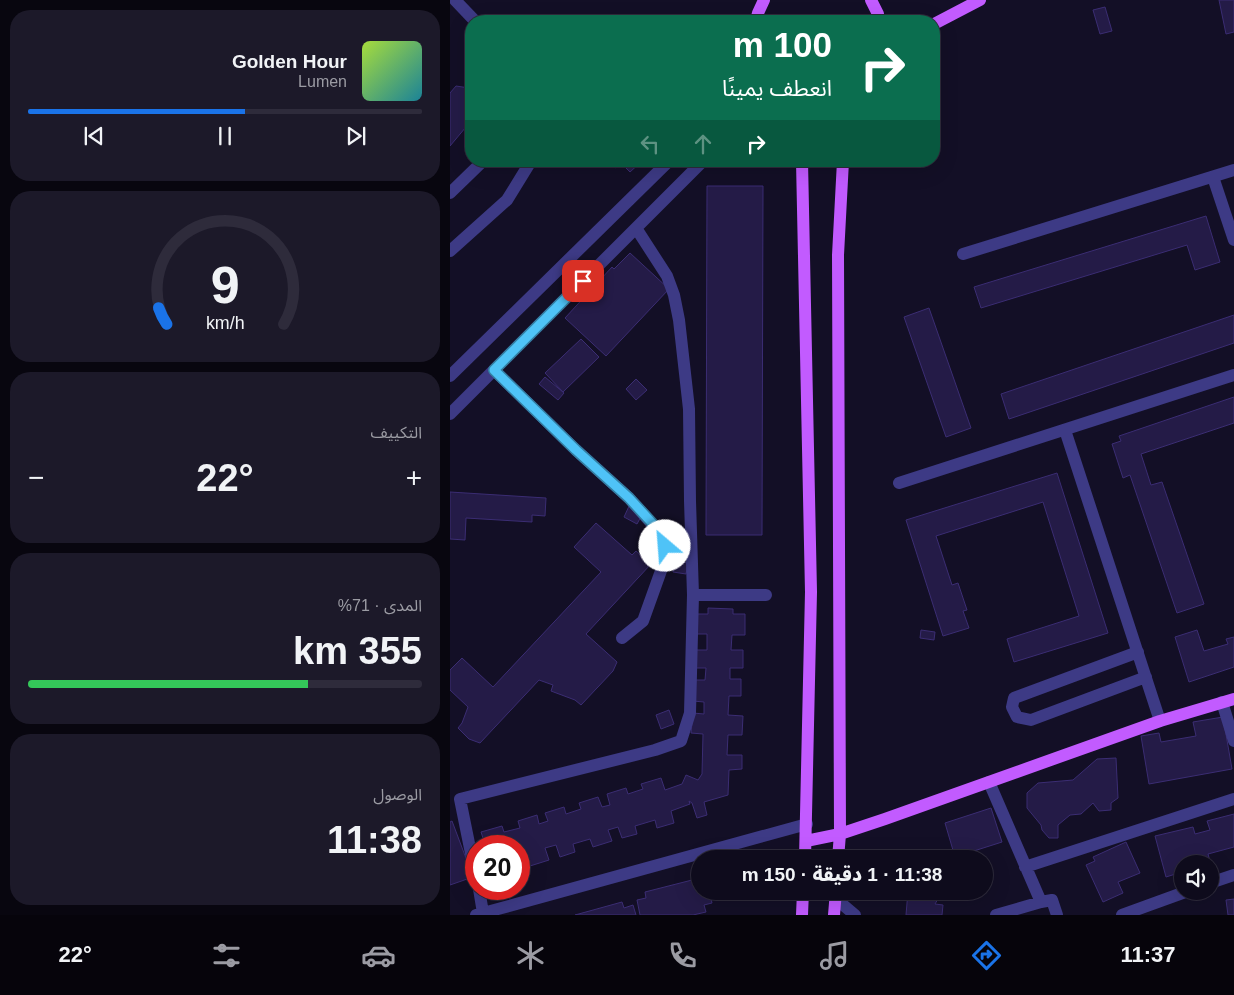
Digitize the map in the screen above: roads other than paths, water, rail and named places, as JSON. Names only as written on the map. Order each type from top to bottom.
[{"type":"main road","points":[[757,15],[764,0]]},
{"type":"main road","points":[[871,0],[878,15]]},
{"type":"main road","points":[[940,21],[980,0]]},
{"type":"main road","points":[[802,167],[811,592],[806,850]]},
{"type":"main road","points":[[839,850],[838,254],[843,167]]},
{"type":"main road","points":[[806,841],[840,834],[1160,721],[1228,701]]},
{"type":"main road","points":[[802,915],[803,900]]},
{"type":"main road","points":[[834,915],[836,900]]},
{"type":"street","points":[[455,0],[469,15]]},
{"type":"street","points":[[450,192],[477,167]]},
{"type":"street","points":[[450,251],[507,200],[527,167]]},
{"type":"street","points":[[450,376],[664,167]]},
{"type":"street","points":[[450,414],[697,167]]},
{"type":"street","points":[[963,254],[1234,170]]},
{"type":"street","points":[[1213,177],[1234,240]]},
{"type":"street","points":[[465,838],[455,801],[655,750],[681,740],[690,714],[693,595],[689,408],[679,320],[674,295],[667,276],[636,228]]},
{"type":"street","points":[[494,370],[576,450],[629,498],[653,524],[665,546],[662,568],[643,620],[622,638]]},
{"type":"street","points":[[899,484],[1234,375]]},
{"type":"street","points":[[1065,430],[1160,721]]},
{"type":"street","points":[[693,595],[766,595]]},
{"type":"street","points":[[1138,652],[1014,698],[1012,707],[1017,718],[1032,720],[1146,677]]},
{"type":"street","points":[[1228,701],[1234,741]]},
{"type":"street","points":[[988,782],[1041,902]]},
{"type":"street","points":[[1026,867],[1234,799]]},
{"type":"street","points":[[479,900],[480,914],[807,824]]},
{"type":"street","points":[[1219,881],[1234,875]]},
{"type":"street","points":[[1122,915],[1174,896]]},
{"type":"street","points":[[841,900],[855,915]]},
{"type":"street","points":[[996,915],[1052,900],[1057,915]]}]
